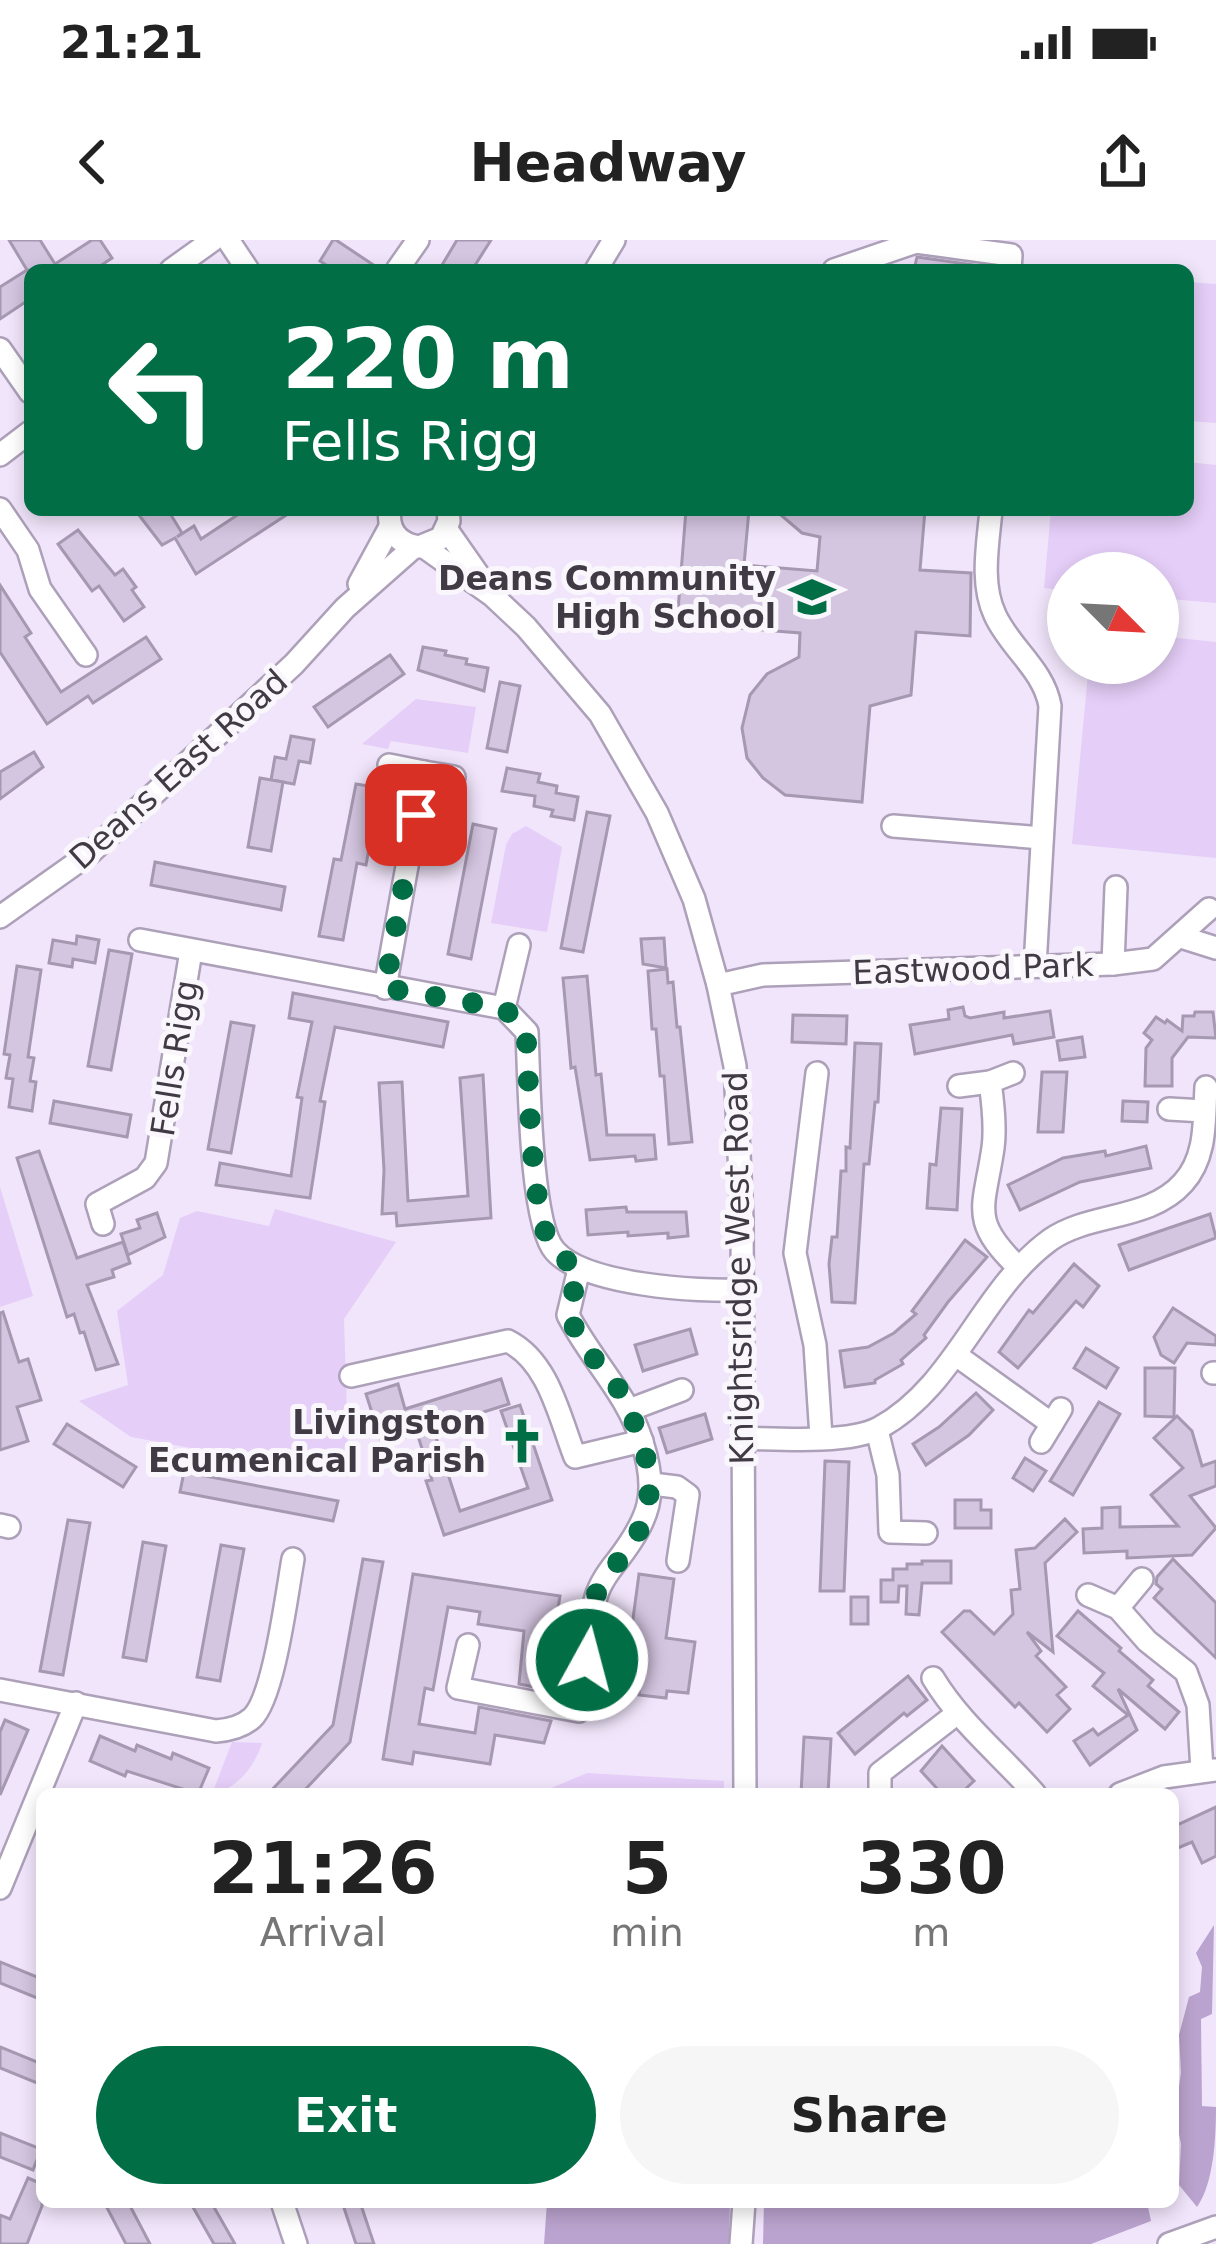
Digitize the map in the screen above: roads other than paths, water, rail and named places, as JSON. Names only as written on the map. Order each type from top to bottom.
[{"type":"street","points":[[179,264],[213,240]]},
{"type":"street","points":[[852,264],[916,242],[1011,255],[1010,264]]},
{"type":"street","points":[[0,349],[24,383]]},
{"type":"street","points":[[0,455],[24,437]]},
{"type":"street","points":[[0,509],[28,550],[40,590],[86,655]]},
{"type":"street","name":"Deans East Road","points":[[0,917],[88,854],[294,664],[345,608],[419,547],[434,544],[448,516]]},
{"type":"street","name":"Knightsridge West Road","points":[[449,516],[493,596]]},
{"type":"street","points":[[991,516],[986,571],[990,602],[997,620],[1047,689],[1050,706],[1034,966]]},
{"type":"street","name":"Deans East Road","points":[[345,608],[390,518]]},
{"type":"street","name":"Knightsridge West Road","points":[[390,518],[403,543],[419,547],[493,596],[526,627],[600,714],[657,813],[694,899],[735,1066],[742,1290],[745,1788]]},
{"type":"street","points":[[389,765],[454,777]]},
{"type":"street","points":[[385,988],[424,772]]},
{"type":"street","points":[[893,826],[1042,838]]},
{"type":"street","points":[[1113,964],[1116,887]]},
{"type":"street","name":"Eastwood Park","points":[[718,985],[763,975],[1153,959],[1209,909]]},
{"type":"street","points":[[1181,937],[1216,949]]},
{"type":"street","name":"Fells Rigg","points":[[140,940],[504,1008]]},
{"type":"street","points":[[519,944],[504,1008],[526,1032],[543,1230],[554,1251],[579,1269],[705,1292],[742,1290]]},
{"type":"street","name":"Fells Rigg","points":[[97,1203],[145,1178],[156,1163],[191,951]]},
{"type":"street","points":[[818,1073],[804,1108],[795,1253],[815,1345],[821,1437]]},
{"type":"street","points":[[959,1086],[1013,1073]]},
{"type":"street","points":[[990,1082],[994,1147],[983,1186],[983,1217],[993,1242],[1019,1268]]},
{"type":"street","points":[[743,1438],[821,1437],[877,1430],[925,1388],[1019,1268],[1054,1237],[1141,1210],[1180,1187],[1194,1169],[1203,1143],[1206,1087]]},
{"type":"street","points":[[1169,1109],[1204,1111]]},
{"type":"street","points":[[468,1645],[458,1688],[589,1700],[595,1596],[639,1531],[652,1484],[642,1441],[621,1392],[584,1346],[568,1315],[579,1269]]},
{"type":"street","points":[[351,1376],[508,1341],[527,1351],[539,1367],[575,1456],[642,1441]]},
{"type":"street","points":[[956,1354],[1051,1425]]},
{"type":"street","points":[[629,1410],[682,1390]]},
{"type":"street","points":[[877,1430],[888,1475],[882,1531],[926,1533]]},
{"type":"street","points":[[652,1484],[677,1487],[688,1495],[678,1561]]},
{"type":"street","points":[[0,1690],[216,1731],[232,1729],[253,1717],[266,1696],[293,1559]]},
{"type":"street","points":[[1118,1607],[1142,1580]]},
{"type":"street","points":[[1088,1595],[1118,1607],[1147,1641],[1186,1672],[1195,1689],[1209,1770],[1164,1777],[1136,1788]]},
{"type":"street","points":[[933,1678],[955,1715],[1030,1788]]},
{"type":"street","points":[[41,1788],[76,1703]]},
{"type":"street","points":[[880,1788],[880,1773],[955,1715]]},
{"type":"street","points":[[0,1888],[36,1800]]},
{"type":"street","points":[[284,2208],[296,2244]]},
{"type":"street","points":[[741,2244],[744,2208]]},
{"type":"street","points":[[1169,2244],[1216,2227]]},
{"type":"place","name":"Deans Community High School","points":[[812,597]]},
{"type":"place","name":"Livingston Ecumenical Parish","points":[[522,1441]]}]
